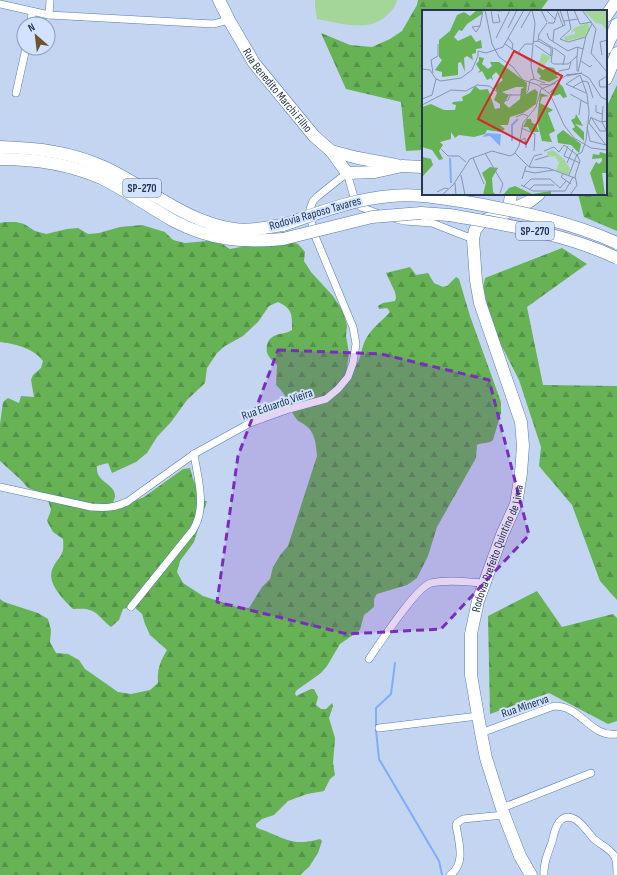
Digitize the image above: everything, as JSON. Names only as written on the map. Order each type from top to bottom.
[{"type":"main road","name":"Rua Benedito Marchi Filho","points":[[219,0],[254,63],[314,136],[331,151],[347,174]]},
{"type":"main road","points":[[607,15],[617,0]]},
{"type":"main road","points":[[607,46],[617,24]]},
{"type":"main road","points":[[607,78],[617,53]]},
{"type":"main road","name":"Rodovia Raposo Tavares","points":[[0,147],[29,148],[58,152],[84,159],[130,180],[189,216],[215,225],[236,230],[283,225],[364,199],[421,194]]},
{"type":"main road","points":[[331,151],[402,166],[422,167]]},
{"type":"main road","name":"Rodovia Raposo Tavares","points":[[0,159],[26,159],[52,163],[77,170],[100,178],[122,189],[175,221],[195,230],[217,237],[240,241],[283,239],[372,217],[421,213],[449,215],[537,231],[589,246],[617,258]]},
{"type":"main road","points":[[347,174],[375,172],[402,166]]},
{"type":"main road","name":"Rodovia Raposo Tavares","points":[[426,195],[532,215],[580,229],[617,243]]},
{"type":"main road","points":[[505,213],[510,202],[511,195]]},
{"type":"main road","name":"SP-270","points":[[473,239],[475,230],[482,221],[505,213],[530,201],[534,195]]},
{"type":"main road","name":"Rodovia Prefeito Quintino de Lima","points":[[473,239],[476,281],[480,302],[521,422],[523,446],[521,473],[516,504],[502,535],[478,601],[471,634],[471,675],[486,758],[503,812],[520,856],[531,875]]},
{"type":"street","points":[[49,14],[50,0]]},
{"type":"street","points":[[0,4],[32,12],[49,14],[213,24],[229,20]]},
{"type":"street","points":[[32,12],[32,16]]},
{"type":"street","points":[[16,93],[24,56]]},
{"type":"street","points":[[347,174],[354,197],[361,207],[383,216],[404,221],[432,223],[473,239]]},
{"type":"street","name":"Rua Eduardo Vieira","points":[[0,487],[91,507],[106,508],[117,506],[127,502],[194,454],[250,423],[289,409],[326,399],[338,389],[348,377],[356,344],[353,327],[315,236],[310,209],[313,201],[318,196],[347,174]]},
{"type":"street","points":[[131,607],[197,524],[201,512],[202,502],[194,454]]},
{"type":"street","points":[[369,659],[418,591],[430,583],[448,581],[484,583]]},
{"type":"street","name":"Rua Minerva","points":[[481,733],[554,706],[561,706],[568,708],[601,733],[610,735],[617,734]]},
{"type":"street","points":[[379,728],[478,716]]},
{"type":"street","points":[[450,875],[459,866],[461,860],[456,826],[457,823],[463,819],[503,812],[591,773]]},
{"type":"street","points":[[544,875],[547,856],[557,825],[565,817],[578,820],[594,839],[613,854],[616,858],[617,875]]},
{"type":"highlighted area","points":[[278,350],[381,354],[489,380],[529,535],[441,629],[347,634],[217,602],[238,456]]},
{"type":"green space","points":[[315,0],[397,0],[395,7],[380,21],[372,24],[354,25],[317,19]]},
{"type":"green space","points":[[418,0],[548,0],[541,10],[422,10],[422,150],[406,151],[401,102],[346,89],[321,33],[350,45],[372,47],[390,39],[402,31],[417,5]]},
{"type":"green space","points":[[617,85],[617,231],[584,217],[578,195],[607,195],[607,106]]},
{"type":"green space","points":[[16,222],[24,224],[35,231],[46,234],[78,228],[88,234],[99,233],[120,227],[142,225],[165,232],[173,240],[185,243],[207,241],[219,242],[230,249],[241,247],[263,236],[276,237],[298,244],[305,252],[304,261],[311,272],[333,296],[343,311],[347,326],[346,336],[349,353],[347,368],[349,372],[357,365],[369,334],[390,312],[387,308],[379,309],[378,306],[383,303],[395,301],[395,292],[386,273],[410,267],[416,275],[428,273],[434,283],[443,287],[447,286],[456,277],[459,279],[470,316],[501,402],[501,413],[493,440],[477,445],[476,458],[437,527],[428,556],[417,578],[407,585],[377,594],[374,599],[374,607],[364,615],[360,630],[340,644],[321,673],[295,693],[296,696],[314,689],[318,697],[316,705],[321,709],[326,709],[332,703],[333,706],[329,718],[335,738],[333,763],[335,775],[330,779],[324,791],[307,794],[288,801],[274,815],[262,819],[256,824],[256,827],[294,842],[305,842],[320,839],[322,841],[318,853],[309,867],[300,875],[0,875],[0,599],[4,602],[38,613],[48,619],[51,630],[50,642],[56,653],[68,654],[79,660],[85,669],[118,692],[131,694],[150,690],[158,683],[158,674],[162,658],[167,650],[150,635],[142,614],[133,606],[123,609],[119,620],[111,627],[91,610],[73,609],[61,596],[54,586],[51,575],[54,565],[63,550],[63,539],[53,532],[47,521],[51,510],[48,500],[39,492],[28,488],[0,461],[0,424],[3,402],[8,398],[19,403],[21,396],[34,397],[31,380],[33,375],[41,368],[43,361],[24,347],[0,342],[0,223]],"holes":[[[278,302],[287,307],[291,313],[292,330],[272,337],[267,344],[267,353],[277,365],[276,385],[286,397],[296,418],[311,431],[317,456],[288,546],[273,567],[270,579],[262,587],[249,608],[237,607],[203,596],[183,583],[177,572],[180,561],[194,542],[207,501],[204,501],[193,479],[190,468],[183,469],[144,497],[127,504],[115,505],[113,502],[115,497],[114,492],[112,488],[99,476],[97,466],[108,463],[112,473],[136,462],[147,453],[157,437],[171,422],[187,400],[205,383],[207,368],[217,353],[225,346],[243,336],[258,322],[269,306]]]},
{"type":"green space","points":[[562,248],[587,264],[527,307],[543,385],[617,386],[617,600],[600,581],[572,505],[539,466],[541,447],[519,380],[480,303],[485,278]]},
{"type":"green space","points":[[537,591],[562,627],[613,614],[617,618],[617,721],[608,724],[549,693],[490,714],[488,616]]},
{"type":"waterway","points":[[395,663],[391,694],[376,708],[376,730],[379,759],[439,861],[442,875]]}]
